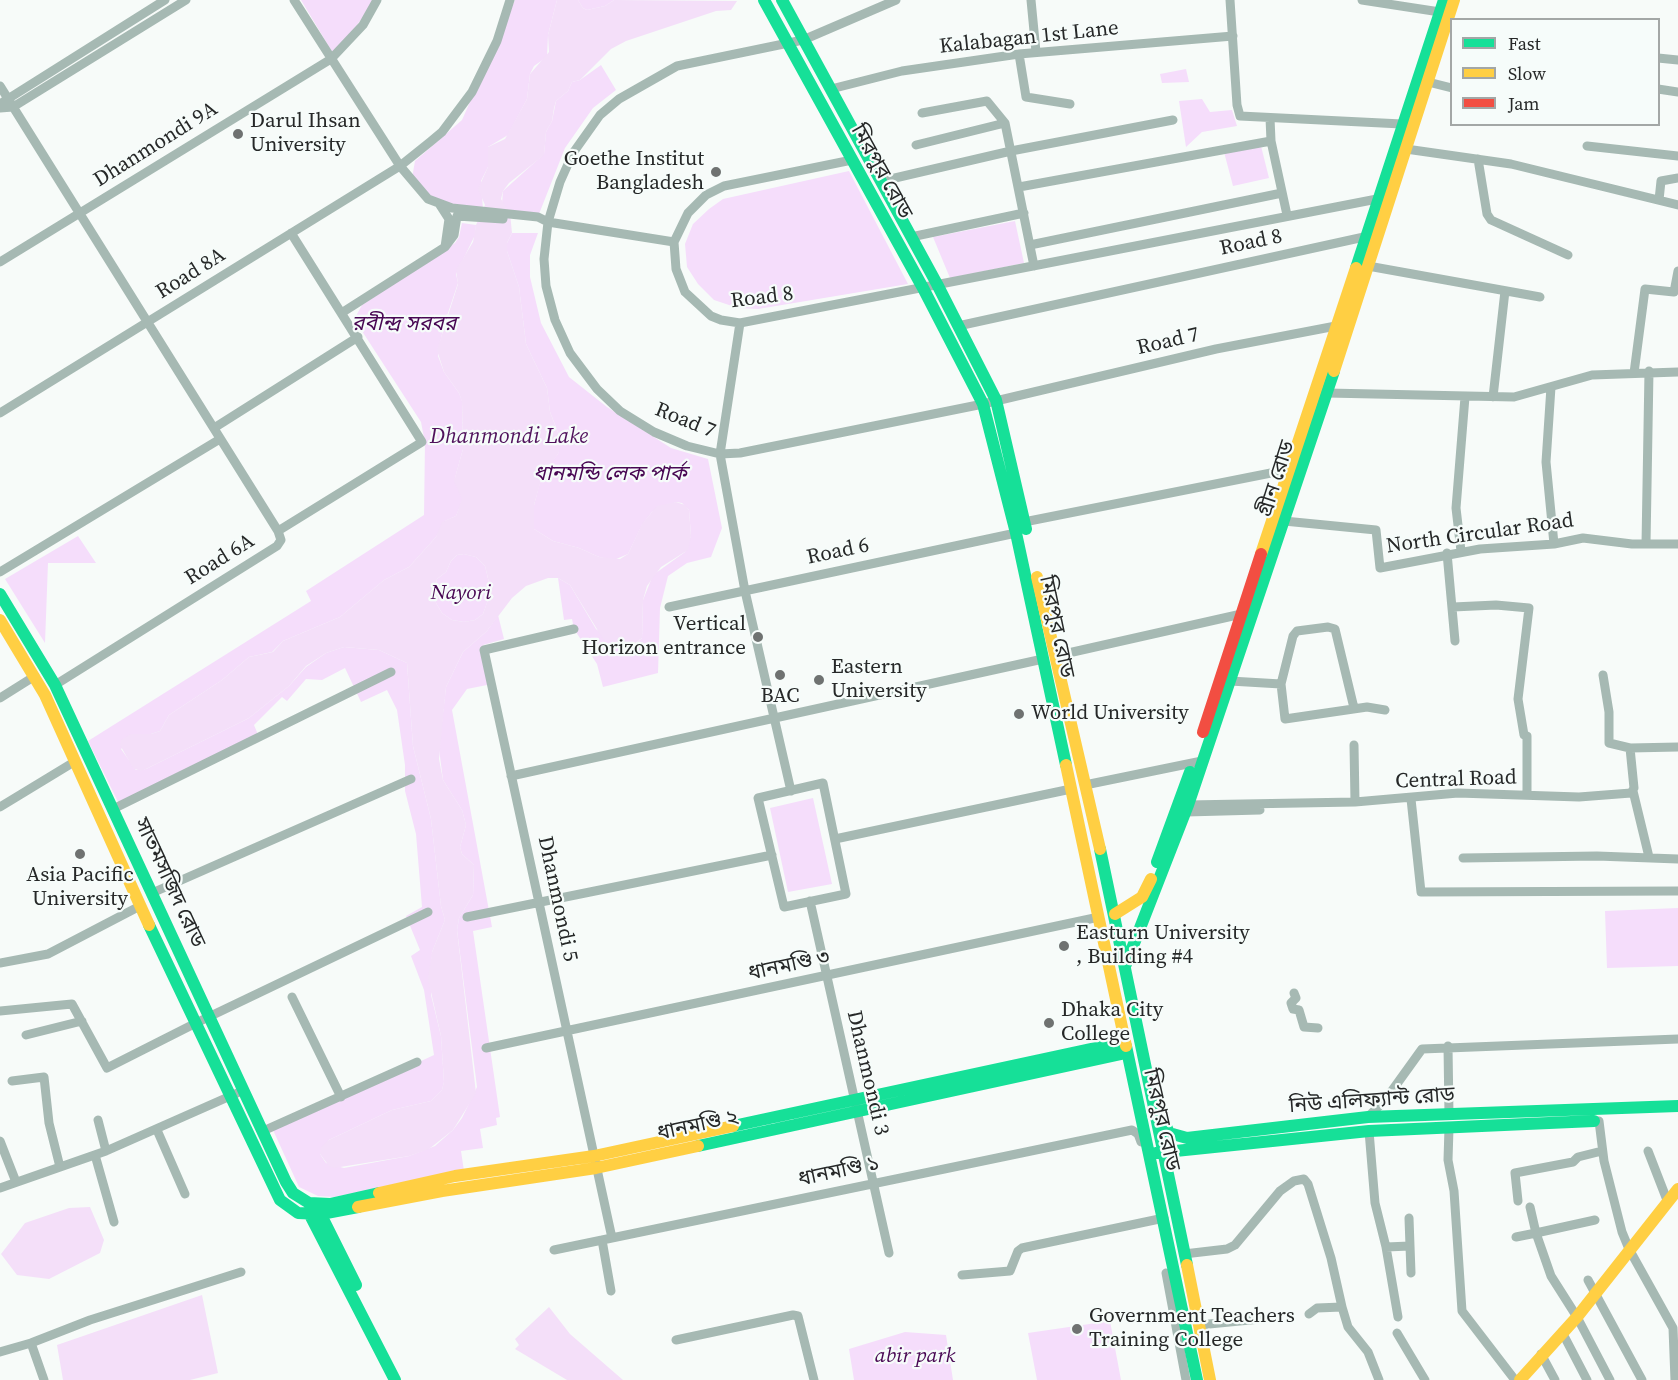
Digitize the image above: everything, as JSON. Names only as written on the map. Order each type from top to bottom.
[{"type":"main road","name":"মিরপুর রোড","points":[[764,0],[923,288],[982,404],[1085,785],[1115,914],[1172,1185],[1210,1380]]},
{"type":"main road","name":"মিরপুর রোড","points":[[783,0],[937,284],[996,400],[1024,522],[1071,789],[1125,1048],[1150,1154],[1160,1218],[1197,1380]]},
{"type":"main road","name":"গ্রীন রোড","points":[[1450,18],[1454,0]]},
{"type":"main road","name":"গ্রীন রোড","points":[[1115,914],[1135,903],[1148,887],[1230,681],[1247,613],[1284,521],[1327,393],[1343,325],[1368,266],[1370,237],[1377,199],[1442,6]]},
{"type":"main road","name":"গ্রীন রোড","points":[[1125,966],[1187,808],[1197,762],[1247,613],[1291,469],[1343,325],[1370,237],[1406,149],[1428,82],[1447,36],[1450,21]]},
{"type":"main road","name":"সাতমসজিদ রোড","points":[[0,594],[55,685],[286,1182],[293,1193],[315,1211]]},
{"type":"main road","name":"সাতমসজিদ রোড","points":[[0,620],[35,676],[140,906],[280,1200]]},
{"type":"main road","points":[[1099,917],[1115,914]]},
{"type":"main road","name":"নিউ এলিফ্যান্ট রোড","points":[[1141,1040],[1148,1053],[1165,1129],[1173,1135],[1187,1138],[1368,1117],[1449,1121],[1599,1120],[1678,1116]]},
{"type":"main road","name":"ধানমণ্ডি ২","points":[[280,1200],[291,1210],[315,1211],[337,1203],[455,1176],[595,1162],[1125,1048]]},
{"type":"main road","name":"নিউ এলিফ্যান্ট রোড","points":[[1150,1154],[1449,1121],[1678,1106]]},
{"type":"main road","points":[[1172,1185],[1174,1168],[1187,1156],[1226,1145]]},
{"type":"main road","points":[[1520,1380],[1541,1354],[1577,1317],[1667,1200],[1678,1189]]},
{"type":"main road","points":[[315,1211],[388,1358],[395,1380]]},
{"type":"main road","points":[[388,1358],[404,1380]]},
{"type":"street","points":[[0,107],[7,97],[165,0]]},
{"type":"street","points":[[0,107],[13,107],[186,0]]},
{"type":"street","points":[[294,0],[400,166],[424,196],[459,212],[542,221],[674,242],[688,213],[698,202],[715,190],[852,160]]},
{"type":"street","name":"Dhanmondi 9A","points":[[0,262],[331,59],[363,25],[377,0]]},
{"type":"street","name":"Road 8A","points":[[0,413],[400,166],[442,132],[472,92],[497,41],[510,0]]},
{"type":"street","name":"Road 7","points":[[896,0],[803,40],[677,66],[619,99],[600,115],[573,153],[542,221],[546,286],[555,320],[580,368],[597,389],[620,411],[670,439],[720,454],[766,449],[1343,325]]},
{"type":"street","points":[[1031,0],[1036,52]]},
{"type":"street","points":[[1230,0],[1237,105],[1240,116],[1402,124]]},
{"type":"street","points":[[1362,0],[1442,6]]},
{"type":"street","name":"Kalabagan 1st Lane","points":[[831,89],[902,71],[1019,54],[1233,36]]},
{"type":"street","points":[[1019,54],[1028,99],[1070,104]]},
{"type":"street","points":[[1660,58],[1678,60]]},
{"type":"street","points":[[1428,82],[1450,88]]},
{"type":"street","points":[[0,86],[278,531]]},
{"type":"street","points":[[1660,89],[1678,92]]},
{"type":"street","points":[[922,113],[987,101],[1005,123],[1034,266]]},
{"type":"street","points":[[1270,118],[1271,141],[1287,214]]},
{"type":"street","points":[[882,181],[1011,151],[1173,120]]},
{"type":"street","points":[[916,145],[1005,123]]},
{"type":"street","points":[[1019,188],[1271,141]]},
{"type":"street","points":[[1587,146],[1678,156]]},
{"type":"street","points":[[1406,149],[1511,164],[1678,205]]},
{"type":"street","points":[[1478,159],[1487,214],[1491,220],[1568,255]]},
{"type":"street","points":[[1659,200],[1660,184],[1677,175]]},
{"type":"street","points":[[1030,245],[1282,193]]},
{"type":"street","name":"Road 8","points":[[674,242],[676,269],[685,292],[711,316],[740,323],[1287,214],[1377,199]]},
{"type":"street","points":[[440,205],[449,219],[445,247]]},
{"type":"street","points":[[343,312],[445,247],[454,235],[459,212]]},
{"type":"street","points":[[911,237],[1024,213]]},
{"type":"street","points":[[214,428],[358,337],[291,233]]},
{"type":"street","name":"Road 8","points":[[958,326],[1370,237]]},
{"type":"street","points":[[1368,266],[1540,297]]},
{"type":"street","points":[[1634,373],[1645,289],[1674,292],[1678,271]]},
{"type":"street","points":[[1493,397],[1505,291]]},
{"type":"street","points":[[740,323],[720,454],[745,591],[790,791]]},
{"type":"street","name":"Road 6A","points":[[55,685],[277,546],[281,540],[278,531],[422,442],[358,337]]},
{"type":"street","points":[[1646,544],[1649,371]]},
{"type":"street","points":[[1327,393],[1518,397],[1592,375],[1649,371],[1676,372]]},
{"type":"street","points":[[1551,387],[1545,456],[1554,544]]},
{"type":"street","points":[[1461,551],[1456,507],[1465,397]]},
{"type":"street","points":[[0,572],[220,439]]},
{"type":"street","points":[[1024,522],[1291,469]]},
{"type":"street","name":"North Circular Road","points":[[1284,521],[1376,530],[1380,567],[1461,551],[1554,544],[1583,538],[1646,544],[1678,544]]},
{"type":"street","name":"Road 6","points":[[669,607],[1016,533]]},
{"type":"street","points":[[1447,553],[1455,641]]},
{"type":"street","points":[[1453,606],[1496,605],[1529,608],[1518,699],[1524,735],[1527,736],[1527,795]]},
{"type":"street","points":[[512,776],[1247,613]]},
{"type":"street","points":[[1354,708],[1335,629],[1332,627],[1295,633],[1281,684],[1284,717],[1288,720],[1367,707],[1385,710]]},
{"type":"street","name":"Dhanmondi 5","points":[[574,629],[484,650],[612,1238]]},
{"type":"street","points":[[112,809],[391,672]]},
{"type":"street","points":[[1604,675],[1609,712],[1609,743],[1630,748],[1678,747]]},
{"type":"street","points":[[0,698],[35,676]]},
{"type":"street","points":[[1230,681],[1281,684]]},
{"type":"street","points":[[1354,745],[1355,802]]},
{"type":"street","points":[[1630,748],[1634,791],[1649,857]]},
{"type":"street","points":[[0,807],[74,762]]},
{"type":"street","points":[[1085,785],[1197,762]]},
{"type":"street","points":[[152,893],[411,779]]},
{"type":"street","points":[[823,783],[846,894],[784,907],[759,798],[790,791],[823,783]]},
{"type":"street","points":[[835,839],[1071,789]]},
{"type":"street","name":"Central Road","points":[[1187,808],[1411,799],[1458,793],[1579,797],[1634,791]]},
{"type":"street","points":[[1411,799],[1421,892],[1678,891]]},
{"type":"street","points":[[467,917],[772,855]]},
{"type":"street","points":[[1463,858],[1649,857],[1678,859]]},
{"type":"street","name":"Dhanmondi 3","points":[[810,901],[890,1253]]},
{"type":"street","points":[[0,963],[48,954],[140,906]]},
{"type":"street","points":[[0,1011],[17,1011],[70,1003],[107,1068],[209,1016],[428,912]]},
{"type":"street","name":"ধানমণ্ডি ৩","points":[[486,1048],[1099,917]]},
{"type":"street","points":[[1294,993],[1296,999],[1291,1003],[1293,1009],[1299,1010],[1304,1027],[1318,1028]]},
{"type":"street","points":[[292,997],[341,1097]]},
{"type":"street","points":[[26,1035],[82,1021]]},
{"type":"street","points":[[1368,1117],[1386,1100],[1422,1049],[1448,1046],[1678,1039]]},
{"type":"street","points":[[1448,1046],[1448,1160],[1454,1191],[1462,1311],[1515,1380]]},
{"type":"street","points":[[263,1131],[417,1062]]},
{"type":"street","points":[[12,1081],[44,1077],[49,1123],[60,1167]]},
{"type":"street","points":[[0,1188],[106,1151],[244,1090]]},
{"type":"street","points":[[98,1120],[106,1151]]},
{"type":"street","points":[[1599,1120],[1602,1151],[1629,1250],[1673,1328],[1675,1380]]},
{"type":"street","points":[[157,1130],[185,1194]]},
{"type":"street","name":"ধানমণ্ডি ১","points":[[554,1250],[1132,1130],[1140,1140],[1160,1218]]},
{"type":"street","points":[[1369,1131],[1375,1203],[1386,1247],[1398,1317]]},
{"type":"street","points":[[0,1141],[16,1182]]},
{"type":"street","points":[[1518,1201],[1515,1173],[1573,1161],[1578,1157],[1602,1151]]},
{"type":"street","points":[[1648,1151],[1667,1200]]},
{"type":"street","points":[[95,1155],[114,1222]]},
{"type":"street","points":[[1184,1254],[1227,1249],[1235,1245],[1280,1191],[1294,1180],[1304,1179],[1308,1184],[1340,1291],[1348,1327],[1368,1352],[1380,1380]]},
{"type":"street","points":[[1530,1207],[1536,1233],[1551,1276],[1577,1317],[1610,1380]]},
{"type":"street","points":[[962,1275],[1010,1271],[1018,1251],[1022,1248],[1160,1218],[1186,1380]]},
{"type":"street","points":[[1409,1218],[1411,1273]]},
{"type":"street","points":[[1516,1237],[1595,1220]]},
{"type":"street","points":[[602,1240],[611,1291]]},
{"type":"street","points":[[1386,1247],[1410,1246]]},
{"type":"street","points":[[0,1352],[31,1343],[90,1320],[241,1272]]},
{"type":"street","points":[[1588,1280],[1642,1380]]},
{"type":"street","points":[[1309,1314],[1317,1308],[1342,1307]]},
{"type":"street","points":[[676,1340],[798,1316],[814,1380]]},
{"type":"street","points":[[1198,1325],[1260,1319]]},
{"type":"street","points":[[1562,1332],[1587,1380]]},
{"type":"street","points":[[1397,1334],[1425,1380]]},
{"type":"street","points":[[31,1343],[44,1380]]},
{"type":"street","points":[[1541,1354],[1555,1380]]},
{"type":"green space","points":[[301,0],[376,0],[334,55]]},
{"type":"green space","points":[[515,0],[557,0],[548,35],[547,57],[534,66],[530,74],[527,99],[508,135],[488,147],[488,167],[481,181],[483,210],[446,204],[422,191],[412,178],[415,161],[462,120]]},
{"type":"green space","points":[[578,0],[614,0],[605,6],[587,10]]},
{"type":"green space","points":[[601,65],[616,90],[593,108],[565,148],[539,214],[510,213],[502,203],[503,191],[544,154],[546,132],[552,121],[556,101],[568,91],[572,82],[580,80]]},
{"type":"green space","points":[[1186,69],[1189,82],[1162,83],[1160,74]]},
{"type":"green space","points":[[1202,99],[1210,112],[1232,110],[1237,126],[1202,132],[1186,147],[1179,101]]},
{"type":"green space","points":[[1261,146],[1269,178],[1233,186],[1224,152]]},
{"type":"green space","points":[[849,171],[908,284],[758,309],[738,308],[714,300],[698,284],[687,267],[685,244],[693,224],[709,209],[723,199]]},
{"type":"green space","points":[[1015,221],[1024,263],[950,278],[933,237]]},
{"type":"green space","name":"রবীন্দ্র সরবর","points":[[462,223],[476,225],[475,235],[456,274],[458,283],[443,328],[438,356],[444,372],[462,401],[463,449],[455,478],[463,499],[456,516],[445,521],[436,537],[409,567],[384,580],[340,617],[283,641],[272,652],[249,657],[222,680],[169,715],[160,731],[151,734],[136,734],[121,749],[136,770],[146,769],[249,718],[289,686],[306,667],[326,653],[344,647],[379,650],[407,663],[413,746],[431,819],[441,906],[445,920],[432,952],[431,995],[441,1036],[444,1082],[442,1090],[431,1101],[392,1110],[329,1140],[320,1154],[326,1163],[344,1168],[409,1156],[435,1146],[453,1130],[462,1118],[477,1087],[457,930],[459,918],[473,895],[474,865],[462,854],[460,847],[466,825],[462,810],[443,780],[439,749],[446,687],[463,652],[487,631],[498,615],[504,639],[483,645],[492,684],[467,689],[452,710],[492,927],[473,931],[500,1117],[496,1118],[497,1125],[480,1129],[483,1148],[461,1151],[464,1171],[334,1197],[318,1196],[299,1187],[273,1130],[434,1055],[424,990],[411,956],[420,950],[406,916],[422,907],[416,834],[405,791],[405,765],[397,710],[387,690],[361,702],[345,668],[322,680],[306,679],[287,701],[282,697],[254,725],[259,737],[120,806],[88,741],[311,601],[306,591],[424,515],[425,443],[421,422],[360,328],[356,316],[362,305],[455,243]]},
{"type":"green space","name":"ধানমন্ডি লেক পার্ক","points":[[512,233],[538,233],[530,255],[530,277],[541,323],[569,377],[607,407],[671,448],[708,459],[722,528],[711,557],[687,563],[668,576],[660,608],[658,673],[603,687],[597,664],[574,629],[572,619],[564,620],[558,578],[570,585],[596,629],[615,644],[635,644],[642,638],[643,600],[653,575],[685,552],[691,536],[689,510],[682,503],[676,502],[652,512],[642,525],[628,554],[614,560],[553,541],[534,529],[534,505],[539,486],[545,469],[558,454],[560,437],[550,412],[547,388],[526,344],[519,287],[507,251],[507,243]]},
{"type":"green space","points":[[78,536],[96,563],[48,563],[45,643],[5,579]]},
{"type":"green space","name":"Nayori","points":[[457,555],[476,557],[485,566],[491,591],[483,614],[475,620],[464,622],[452,620],[442,613],[436,603],[434,591],[437,579],[446,572],[451,561]]},
{"type":"green space","points":[[813,798],[832,884],[788,892],[770,808]]},
{"type":"green space","points":[[1678,908],[1678,966],[1607,968],[1605,911]]},
{"type":"green space","points":[[1110,1321],[1121,1380],[1037,1380],[1028,1333]]},
{"type":"green space","name":"abir park","points":[[905,1332],[946,1335],[953,1380],[854,1380],[849,1349]]},
{"type":"water","name":"Dhanmondi Lake","points":[[557,0],[578,0],[587,10],[605,6],[614,0],[737,1],[731,10],[716,11],[626,41],[611,49],[580,80],[572,82],[568,91],[556,101],[552,121],[546,132],[544,155],[509,183],[501,199],[510,213],[512,233],[507,243],[507,251],[519,287],[526,344],[547,388],[550,412],[562,443],[558,454],[542,477],[534,505],[534,529],[553,541],[579,548],[599,557],[620,559],[628,554],[642,524],[657,506],[676,502],[685,505],[689,510],[691,536],[688,550],[661,567],[647,586],[643,600],[642,638],[634,644],[624,646],[603,639],[570,585],[558,578],[548,578],[526,586],[512,598],[487,631],[463,652],[446,687],[439,759],[443,780],[462,810],[466,825],[460,847],[462,854],[474,865],[473,895],[459,918],[457,930],[476,1093],[453,1130],[429,1149],[409,1156],[334,1168],[329,1166],[320,1154],[321,1147],[329,1140],[392,1110],[431,1101],[442,1090],[444,1082],[441,1036],[428,979],[432,952],[445,920],[441,906],[431,819],[413,746],[407,663],[379,650],[344,647],[326,653],[306,666],[289,686],[249,718],[146,769],[140,771],[133,768],[120,745],[121,740],[131,734],[151,734],[160,731],[169,715],[222,680],[249,657],[273,652],[283,641],[340,617],[384,580],[409,567],[436,537],[442,522],[456,516],[462,499],[454,481],[463,449],[462,402],[459,393],[444,372],[437,350],[458,284],[456,270],[473,242],[476,225],[485,205],[478,189],[488,167],[488,147],[505,139],[527,99],[530,74],[549,52],[548,35]],"holes":[[[457,555],[476,557],[485,566],[491,591],[483,614],[475,620],[464,622],[452,620],[442,613],[436,603],[434,591],[437,579],[446,572]]]},
{"type":"water","points":[[90,1207],[104,1240],[100,1253],[49,1279],[17,1275],[1,1254],[25,1223],[69,1208]]},
{"type":"water","points":[[202,1295],[218,1373],[190,1380],[63,1380],[57,1345]]},
{"type":"water","points":[[549,1307],[570,1334],[623,1380],[567,1380],[515,1349],[519,1345],[515,1339]]},
{"type":"traffic: fast","points":[[764,0],[923,288],[983,404],[1016,533],[1066,765]]},
{"type":"traffic: fast","points":[[782,0],[937,284],[996,400],[1026,529]]},
{"type":"traffic: fast","points":[[1356,268],[1444,0]]},
{"type":"traffic: fast","points":[[1126,964],[1188,805],[1334,371]]},
{"type":"traffic: fast","points":[[0,594],[55,685],[286,1182],[293,1193],[309,1203],[330,1204],[379,1193]]},
{"type":"traffic: fast","points":[[1157,862],[1190,772]]},
{"type":"traffic: fast","points":[[1100,849],[1187,1265]]},
{"type":"traffic: fast","points":[[149,925],[280,1200],[298,1213],[321,1214],[358,1207]]},
{"type":"traffic: fast","points":[[733,1126],[1123,1042]]},
{"type":"traffic: fast","points":[[1126,1046],[1197,1380]]},
{"type":"traffic: fast","points":[[698,1146],[1126,1053]]},
{"type":"traffic: fast","points":[[1163,1119],[1169,1133],[1187,1138],[1368,1117],[1678,1106]]},
{"type":"traffic: fast","points":[[1156,1153],[1369,1131],[1594,1121]]},
{"type":"traffic: fast","points":[[318,1209],[356,1285]]},
{"type":"traffic: fast","points":[[312,1210],[310,1215],[395,1380]]},
{"type":"traffic: slow","points":[[1334,371],[1454,0]]},
{"type":"traffic: slow","points":[[1261,554],[1356,268]]},
{"type":"traffic: slow","points":[[1037,577],[1100,849]]},
{"type":"traffic: slow","points":[[0,620],[45,695],[149,925]]},
{"type":"traffic: slow","points":[[1066,765],[1126,1046]]},
{"type":"traffic: slow","points":[[1115,914],[1142,897],[1151,879]]},
{"type":"traffic: slow","points":[[379,1193],[455,1176],[594,1156],[733,1126]]},
{"type":"traffic: slow","points":[[358,1207],[442,1191],[596,1168],[698,1146]]},
{"type":"traffic: slow","points":[[1520,1380],[1577,1317],[1678,1189]]},
{"type":"traffic: slow","points":[[1187,1265],[1210,1380]]},
{"type":"traffic: jam","points":[[1203,732],[1261,554]]},
{"type":"place","name":"Darul Ihsan University","points":[[238,134]]},
{"type":"place","name":"Goethe Institut Bangladesh","points":[[716,172]]},
{"type":"place","name":"Vertical Horizon entrance","points":[[758,637]]},
{"type":"place","name":"BAC","points":[[780,675]]},
{"type":"place","name":"Eastern University","points":[[819,680]]},
{"type":"place","name":"World University","points":[[1019,714]]},
{"type":"place","name":"Asia Pacific University","points":[[80,854]]},
{"type":"place","name":"Easturn University , Building #4","points":[[1064,946]]},
{"type":"place","name":"Dhaka City College","points":[[1049,1023]]},
{"type":"place","name":"Government Teachers Training College","points":[[1077,1329]]}]
